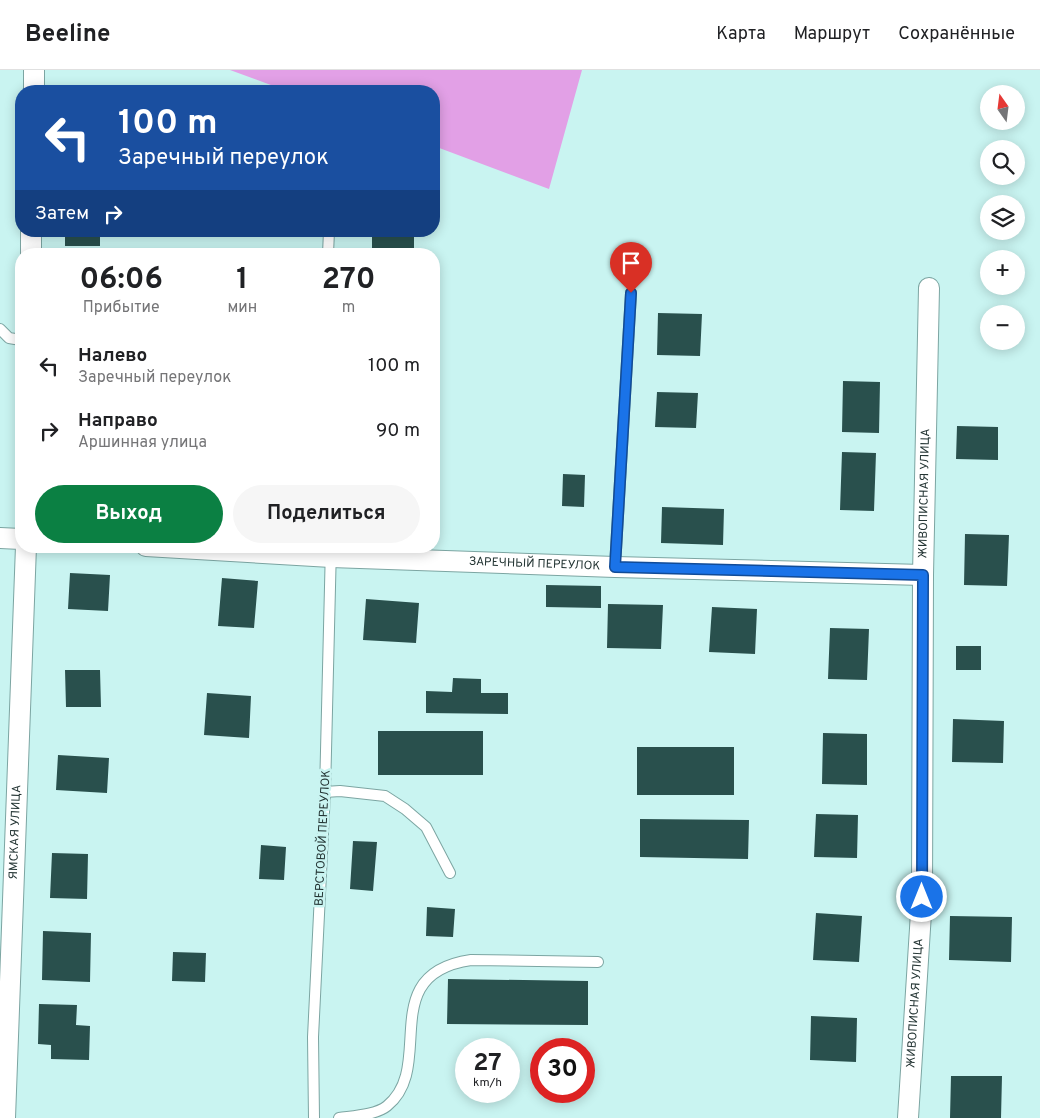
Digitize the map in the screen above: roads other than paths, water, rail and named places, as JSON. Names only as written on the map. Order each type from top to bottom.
[{"type":"street","points":[[34,70],[34,85]]},
{"type":"street","name":"ЖИВОПИСНАЯ УЛИЦА","points":[[908,1118],[922,897],[923,575],[929,288]]},
{"type":"street","points":[[0,538],[15,539]]},
{"type":"street","name":"ЯМСКАЯ УЛИЦА","points":[[5,1118],[26,553]]},
{"type":"street","name":"ЗАРЕЧНЫЙ ПЕРЕУЛОК","points":[[350,553],[615,567],[923,575]]},
{"type":"lane","points":[[615,567],[631,293]]},
{"type":"lane","points":[[0,329],[8,338],[15,339]]},
{"type":"lane","name":"ВЕРСТОВОЙ ПЕРЕУЛОК","points":[[314,1118],[313,1038],[325,792],[331,553]]},
{"type":"lane","points":[[325,792],[340,791],[385,796],[405,809],[426,827],[450,873]]},
{"type":"lane","points":[[339,1118],[362,1115],[386,1107],[397,1096],[404,1081],[410,1026],[419,991],[429,977],[443,967],[471,960],[598,962]]}]
